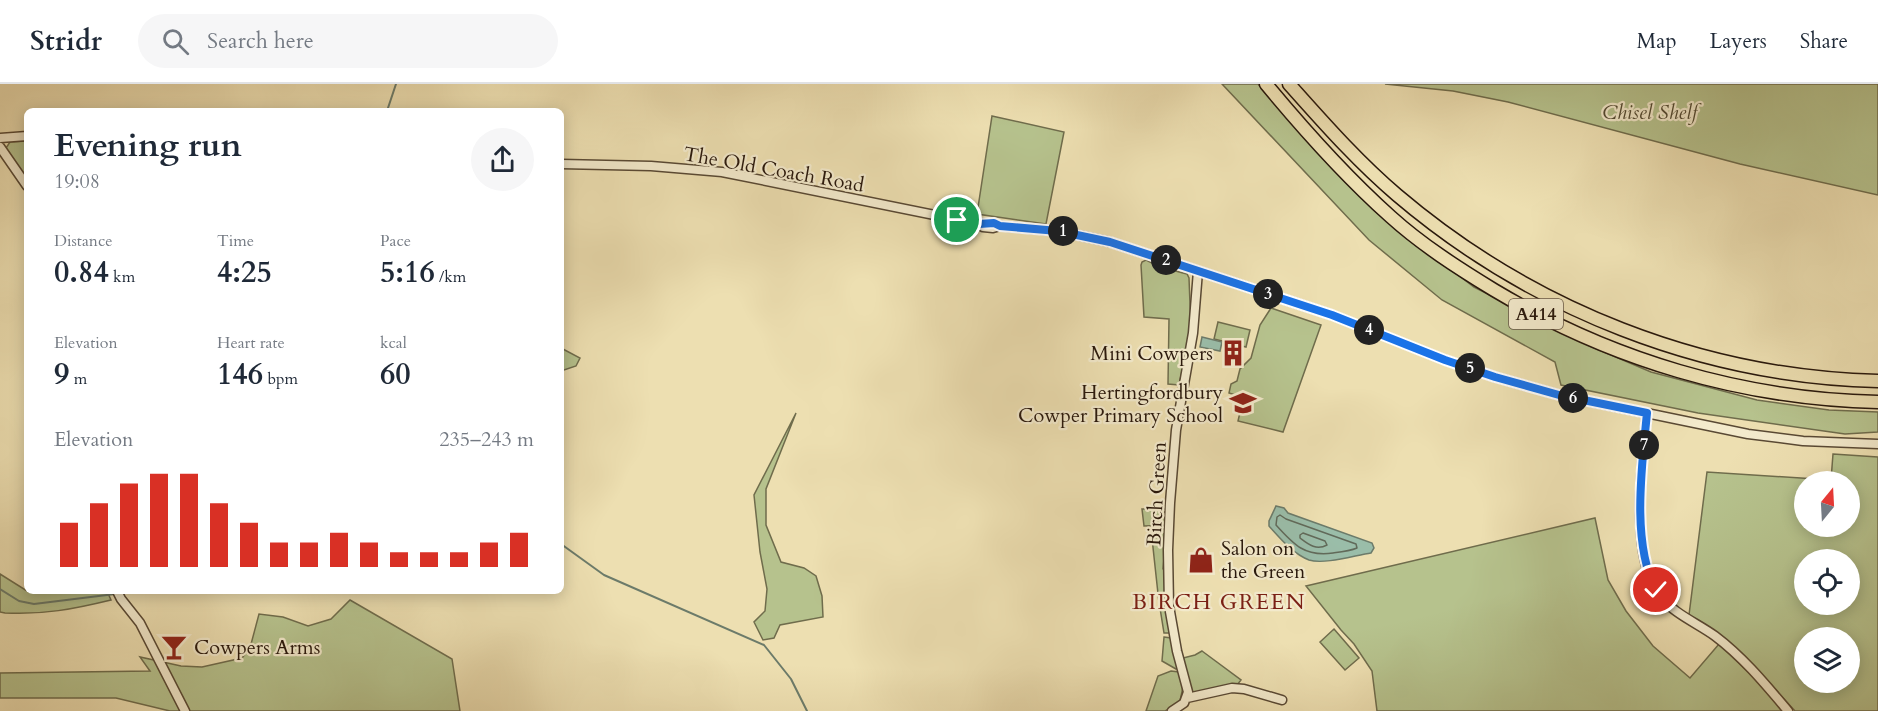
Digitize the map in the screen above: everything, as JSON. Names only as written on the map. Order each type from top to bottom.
[{"type":"highway","name":"A414","points":[[1266,84],[1320,148],[1391,217],[1453,264],[1555,324],[1623,354],[1706,380],[1793,396],[1837,401],[1878,402]]},
{"type":"highway","name":"A414","points":[[1289,84],[1343,143],[1397,195],[1458,243],[1523,283],[1629,333],[1715,360],[1785,374],[1837,380],[1878,381]]},
{"type":"street","points":[[0,138],[24,136]]},
{"type":"street","points":[[0,147],[24,182]]},
{"type":"street","name":"The Old Coach Road","points":[[564,164],[651,166],[722,172],[979,224],[994,223],[1000,226],[1078,234],[1110,242],[1332,315],[1445,360],[1559,395],[1748,434],[1827,443],[1878,444]]},
{"type":"street","name":"Birch Green","points":[[1187,698],[1169,606],[1168,550],[1176,430],[1193,333],[1198,271]]},
{"type":"street","points":[[1647,413],[1642,470],[1641,525],[1644,558],[1651,582],[1667,604],[1729,648],[1788,711]]},
{"type":"street","points":[[118,595],[140,623],[185,711]]},
{"type":"street","points":[[1172,711],[1184,703],[1187,698],[1232,688],[1244,689],[1282,700]]},
{"type":"green space","points":[[1222,84],[1258,84],[1376,212],[1474,287],[1590,346],[1651,372],[1757,400],[1829,410],[1878,412],[1878,432],[1845,434],[1698,413],[1561,385],[1555,362],[1442,300],[1369,240]]},
{"type":"green space","name":"Chisel Shelf","points":[[1385,84],[1878,84],[1878,195],[1740,164],[1508,102],[1453,91]]},
{"type":"green space","points":[[992,116],[1064,132],[1046,224],[977,214]]},
{"type":"green space","points":[[24,141],[24,175],[6,148],[10,142]]},
{"type":"green space","points":[[1146,260],[1160,267],[1187,274],[1189,278],[1191,330],[1179,385],[1168,384],[1169,319],[1144,317],[1141,265]]},
{"type":"green space","points":[[1271,308],[1321,325],[1283,432],[1238,421],[1242,404],[1239,396],[1229,393],[1231,384],[1237,381],[1240,369],[1251,358],[1260,325]]},
{"type":"green space","points":[[1218,322],[1250,330],[1246,347],[1214,339]]},
{"type":"green space","points":[[564,350],[580,358],[576,366],[564,370]]},
{"type":"green space","points":[[796,413],[766,489],[766,525],[781,562],[804,568],[816,576],[822,596],[823,617],[780,625],[774,638],[763,640],[754,622],[765,611],[767,589],[760,552],[754,495]]},
{"type":"green space","points":[[1833,454],[1878,457],[1878,711],[1795,711],[1733,646],[1705,624],[1689,615],[1707,472],[1794,478],[1794,537],[1860,537],[1860,471],[1832,471]]},
{"type":"green space","points":[[1142,509],[1167,509],[1167,525],[1144,526]]},
{"type":"green space","points":[[1595,518],[1608,580],[1626,611],[1653,646],[1690,678],[1719,644],[1768,691],[1785,711],[1377,711],[1372,671],[1354,644],[1306,586]]},
{"type":"green space","points":[[1151,529],[1167,529],[1163,569],[1166,571],[1166,602],[1159,603]]},
{"type":"green space","points":[[0,574],[24,589],[24,594],[108,594],[111,600],[45,612],[0,612]]},
{"type":"green space","points":[[350,600],[452,659],[460,711],[170,711],[116,698],[0,698],[0,673],[150,671],[140,657],[181,666],[202,667],[242,658],[250,648],[259,614],[283,617],[308,626],[331,619]]},
{"type":"green space","points":[[1166,607],[1170,633],[1164,633],[1160,608]]},
{"type":"green space","points":[[1334,629],[1359,658],[1345,670],[1320,642]]},
{"type":"green space","points":[[1164,637],[1171,638],[1179,667],[1176,669],[1162,661]]},
{"type":"green space","points":[[1202,651],[1241,680],[1237,685],[1192,693],[1183,658]]},
{"type":"green space","points":[[1171,671],[1179,672],[1183,687],[1180,701],[1165,711],[1146,711],[1158,676]]},
{"type":"water","points":[[1202,337],[1222,342],[1220,351],[1200,347]]},
{"type":"water","points":[[1276,506],[1284,508],[1288,513],[1372,543],[1374,548],[1371,553],[1340,559],[1309,560],[1292,550],[1269,526]]},
{"type":"waterway","points":[[388,108],[396,84]]},
{"type":"waterway","points":[[564,546],[604,575],[764,645],[791,679],[807,711]]},
{"type":"waterway","points":[[0,589],[19,601],[34,604],[115,594]]},
{"type":"place","name":"Mini Cowpers","points":[[1233,353]]},
{"type":"place","name":"Hertingfordbury Cowper Primary School","points":[[1243,403]]},
{"type":"place","name":"Salon on the Green","points":[[1201,560]]},
{"type":"place","name":"Cowpers Arms","points":[[174,647]]},
{"type":"district","name":"BIRCH GREEN","points":[[1219,601]]},
{"type":"route","points":[[957,220],[1058,231],[1110,242],[1332,315],[1445,360],[1495,377],[1559,395],[1647,413],[1641,482],[1641,525],[1646,568],[1656,590]]}]
